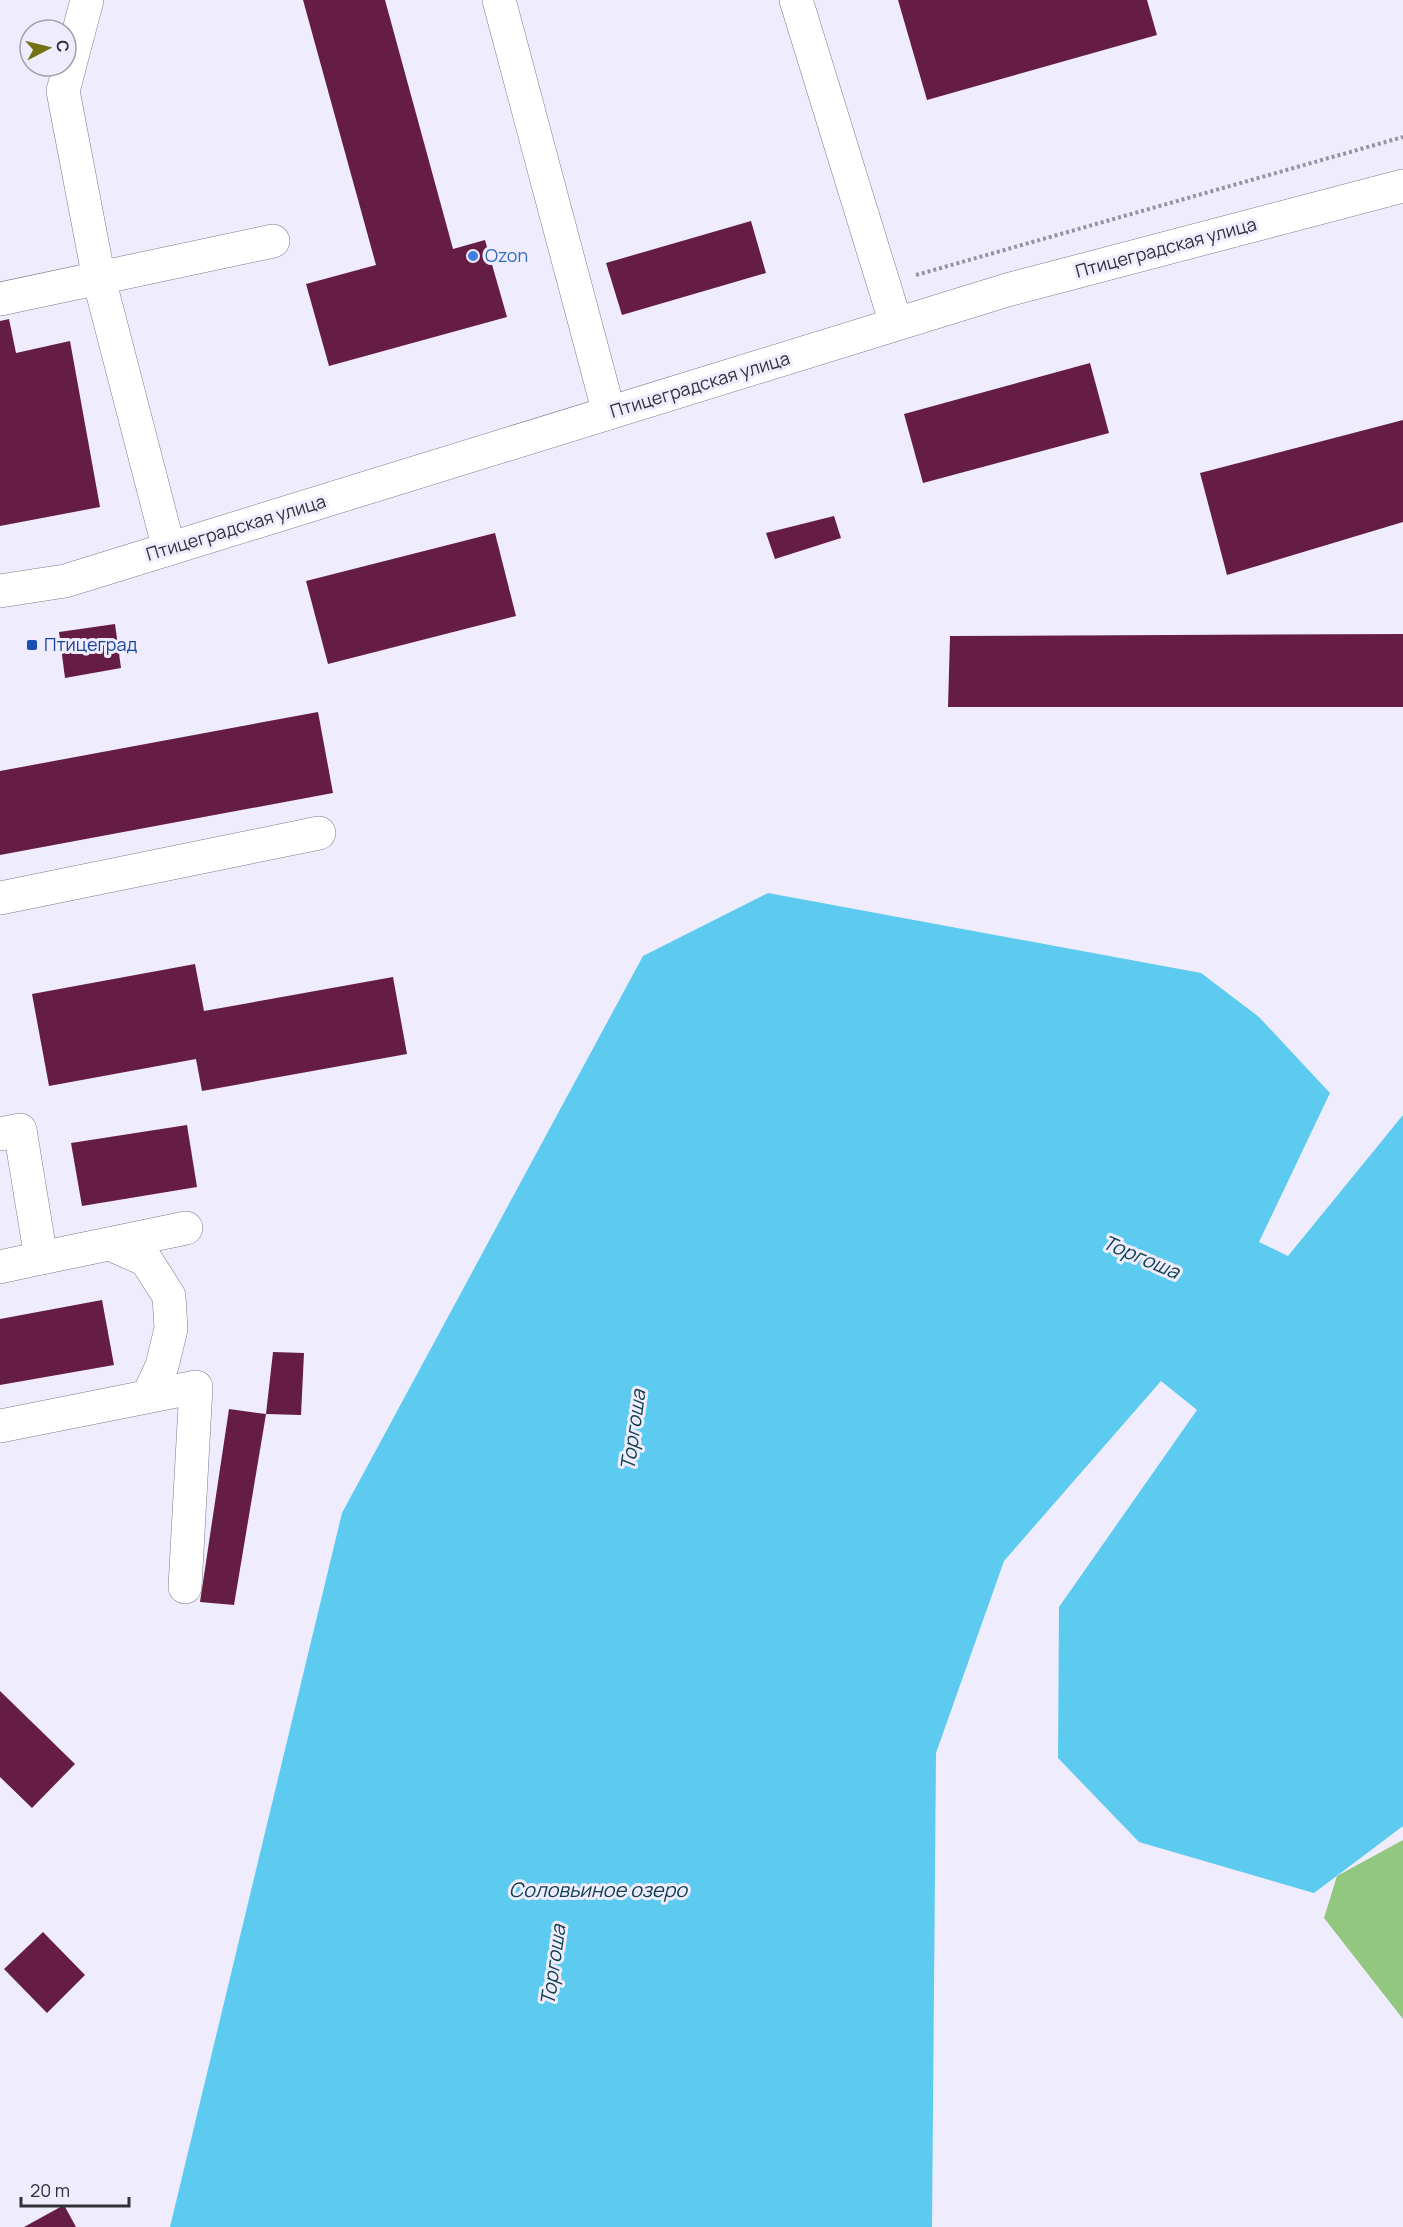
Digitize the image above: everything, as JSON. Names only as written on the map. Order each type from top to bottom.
[{"type":"street","points":[[87,0],[63,91],[99,279],[169,549]]},
{"type":"street","points":[[499,0],[609,413]]},
{"type":"street","points":[[796,0],[896,324]]},
{"type":"street","name":"Птицеградская улица","points":[[0,591],[65,581],[1018,287],[1403,186]]},
{"type":"street","points":[[0,299],[273,241]]},
{"type":"street","points":[[0,898],[319,833]]},
{"type":"street","points":[[0,1134],[20,1130],[41,1258]]},
{"type":"street","points":[[0,1267],[186,1228]]},
{"type":"street","points":[[110,1244],[146,1260],[169,1296],[171,1329],[162,1366],[148,1396]]},
{"type":"street","points":[[0,1426],[196,1388],[185,1587]]},
{"type":"path","points":[[882,284],[1403,137]]},
{"type":"green space","points":[[1403,1840],[1403,2019],[1324,1918],[1337,1876]]},
{"type":"water","name":"Соловьиное озеро","points":[[768,893],[1201,973],[1259,1017],[1330,1093],[1259,1242],[1288,1256],[1403,1115],[1403,1826],[1314,1893],[1139,1842],[1058,1758],[1059,1607],[1197,1410],[1161,1381],[1004,1561],[936,1753],[932,2227],[170,2227],[342,1513],[643,956]]},
{"type":"building","points":[[303,0],[385,0],[453,249],[485,240],[507,317],[329,366],[306,284],[376,265]]},
{"type":"building","points":[[898,0],[1147,0],[1157,35],[927,100]]},
{"type":"building","points":[[751,221],[766,273],[622,315],[606,263]]},
{"type":"building","points":[[9,319],[16,353],[70,341],[100,507],[0,526],[0,321]]},
{"type":"building","points":[[1090,363],[1109,433],[923,483],[904,414]]},
{"type":"building","points":[[1403,420],[1403,522],[1227,575],[1200,473]]},
{"type":"building","points":[[834,516],[841,538],[775,559],[766,533]]},
{"type":"building","points":[[495,533],[516,616],[328,664],[306,581]]},
{"type":"building","points":[[115,624],[121,668],[65,678],[59,632]]},
{"type":"building","points":[[1403,634],[1403,707],[948,707],[950,636]]},
{"type":"building","points":[[318,712],[333,793],[0,855],[0,771]]},
{"type":"building","points":[[195,964],[204,1011],[393,977],[407,1054],[202,1091],[196,1059],[49,1086],[32,994]]},
{"type":"building","points":[[187,1125],[197,1187],[82,1206],[71,1143]]},
{"type":"building","points":[[102,1300],[114,1365],[0,1385],[0,1319]]},
{"type":"building","points":[[273,1352],[304,1353],[301,1415],[266,1414]]},
{"type":"building","points":[[229,1409],[266,1414],[234,1605],[200,1602]]},
{"type":"building","points":[[0,1691],[75,1764],[32,1808],[0,1777]]},
{"type":"building","points":[[43,1932],[85,1975],[47,2013],[4,1969]]},
{"type":"building","points":[[64,2205],[76,2227],[24,2227]]},
{"type":"place","name":"Ozon","points":[[473,256]]},
{"type":"place","name":"Птицеград","points":[[32,645]]},
{"type":"water label","name":"Торгоша","points":[[1141,1257]]},
{"type":"water label","name":"Торгоша","points":[[633,1430]]},
{"type":"water label","name":"Торгоша","points":[[553,1965]]}]
